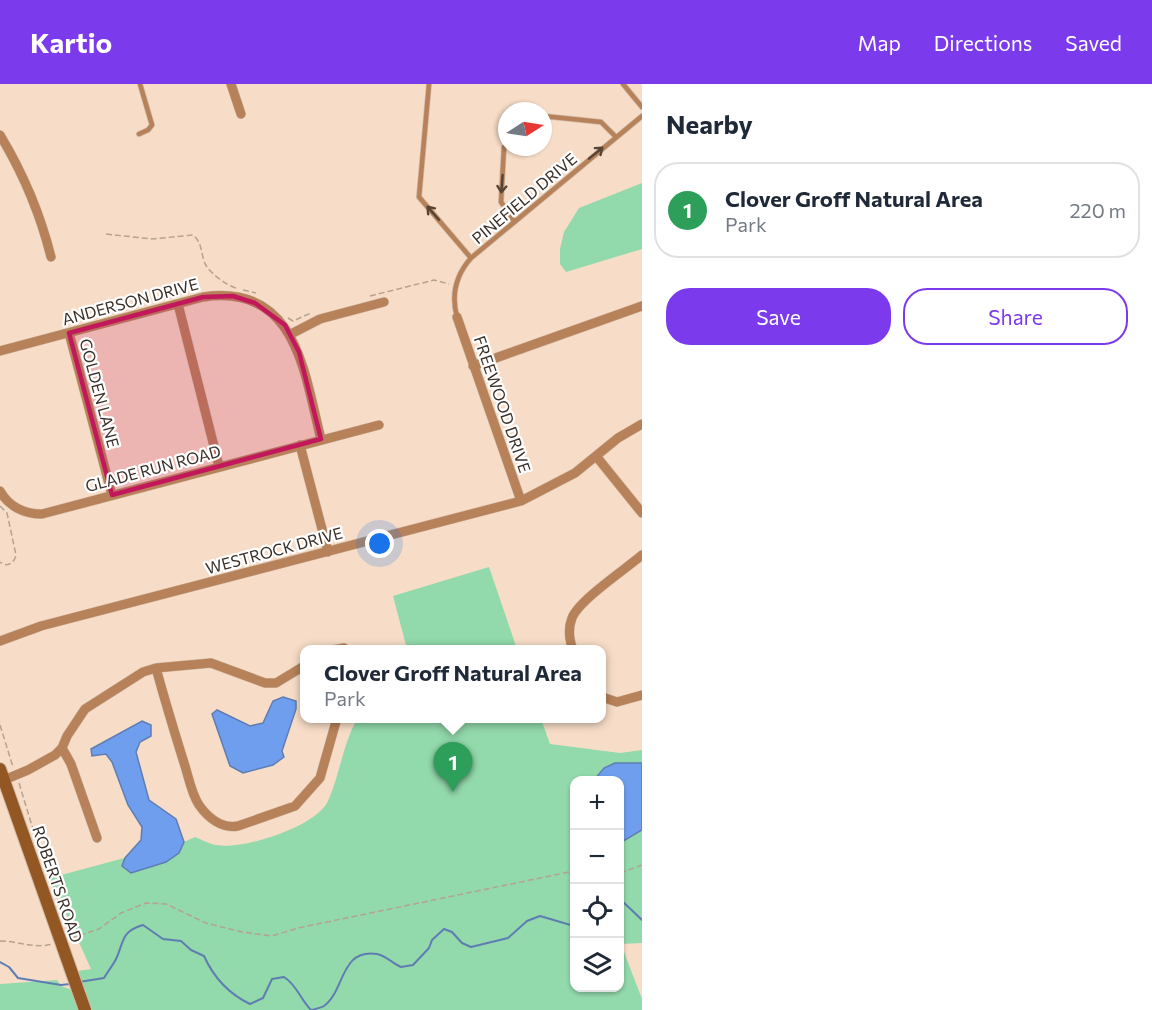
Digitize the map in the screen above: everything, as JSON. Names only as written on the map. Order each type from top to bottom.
[{"type":"main road","name":"ROBERTS ROAD","points":[[2,775],[85,1010]]},
{"type":"street","points":[[231,84],[240,114]]},
{"type":"street","points":[[0,135],[24,177],[43,226],[51,257]]},
{"type":"street","name":"ANDERSON DRIVE","points":[[0,351],[213,295],[241,298],[265,308],[276,316],[291,334],[299,352],[321,440]]},
{"type":"street","points":[[291,334],[320,319],[384,302]]},
{"type":"street","points":[[178,304],[219,466]]},
{"type":"street","points":[[473,366],[642,306]]},
{"type":"street","name":"FREEWOOD DRIVE","points":[[457,317],[520,501]]},
{"type":"street","name":"GOLDEN LANE","points":[[69,333],[112,495]]},
{"type":"street","name":"GLADE RUN ROAD","points":[[0,492],[12,505],[31,513],[42,513],[379,424]]},
{"type":"street","name":"WESTROCK DRIVE","points":[[0,641],[41,626],[520,501],[574,473],[618,438],[642,424]]},
{"type":"street","points":[[300,445],[328,552]]},
{"type":"street","points":[[596,456],[642,513]]},
{"type":"street","points":[[571,645],[569,628],[573,615],[582,604],[642,555]]},
{"type":"street","points":[[2,775],[16,776],[55,755],[62,748],[85,709],[143,672],[156,668],[211,663],[265,683],[276,682],[300,668]]},
{"type":"street","points":[[156,668],[198,804],[211,819],[221,825],[238,826],[295,806],[320,778],[336,723]]},
{"type":"street","points":[[606,700],[617,702],[642,695]]},
{"type":"street","points":[[62,748],[71,764],[97,838]]},
{"type":"lane","points":[[139,134],[148,130],[152,125],[140,84]]},
{"type":"lane","points":[[429,84],[419,197],[471,258]]},
{"type":"lane","points":[[623,84],[642,107]]},
{"type":"lane","name":"PINEFIELD DRIVE","points":[[457,317],[454,298],[456,286],[460,273],[471,258],[642,116]]},
{"type":"lane","points":[[552,117],[601,122],[616,137]]},
{"type":"lane","points":[[504,156],[501,202],[514,221]]},
{"type":"path","points":[[106,234],[152,239],[193,236],[198,239],[207,266],[216,276],[231,286],[253,292],[263,298]]},
{"type":"path","points":[[365,298],[434,280],[456,286]]},
{"type":"path","points":[[288,318],[293,321],[316,312]]},
{"type":"path","points":[[0,506],[7,513],[16,555],[11,563],[5,565],[0,562]]},
{"type":"path","points":[[0,725],[32,826],[72,938],[99,929],[121,913],[146,903],[166,904],[206,923],[242,932],[272,936],[298,928],[570,872]]},
{"type":"path","points":[[624,872],[642,865]]},
{"type":"path","points":[[0,941],[42,947],[61,942]]},
{"type":"highlighted area","points":[[233,296],[255,303],[285,325],[299,352],[321,439],[112,495],[69,333],[203,297]]},
{"type":"green space","points":[[642,183],[642,249],[566,272],[560,264],[560,249],[564,232],[579,208]]},
{"type":"green space","points":[[489,567],[516,645],[406,645],[393,596]]},
{"type":"green space","points":[[355,723],[542,723],[550,744],[620,753],[642,750],[642,943],[624,944],[624,776],[570,776],[570,992],[624,992],[624,952],[642,999],[642,1010],[0,1010],[0,984],[57,980],[61,986],[78,992],[72,972],[91,969],[50,878],[184,842],[195,837],[213,844],[228,846],[278,835],[309,820],[321,811],[328,801]]},
{"type":"water","points":[[283,697],[296,701],[296,709],[282,751],[284,757],[273,765],[243,773],[230,766],[212,714],[217,710],[250,726],[263,723],[273,701]]},
{"type":"water","points":[[142,721],[151,725],[151,736],[140,742],[136,752],[149,800],[176,819],[184,842],[179,853],[166,862],[131,873],[122,866],[125,858],[141,840],[142,827],[128,805],[112,762],[106,754],[92,756],[91,749]]},
{"type":"water","points":[[615,763],[642,763],[642,830],[624,841],[624,776],[597,776],[604,768]]},
{"type":"waterway","points":[[624,903],[642,920]]},
{"type":"waterway","points":[[79,982],[104,978],[116,960],[127,933],[143,925],[163,939],[181,941],[191,950],[204,956],[212,971],[223,984],[250,1004],[263,998],[272,979],[284,977],[311,1010],[323,1007],[331,999],[350,964],[356,957],[365,954],[380,955],[401,967],[413,965],[429,948],[432,940],[444,929],[452,932],[462,943],[471,947],[508,938],[527,921],[540,916],[570,925]]},
{"type":"waterway","points":[[0,962],[9,967],[18,978],[61,985],[70,984]]},
{"type":"place","name":"Clover Groff Natural Area","points":[[453,792]]}]
